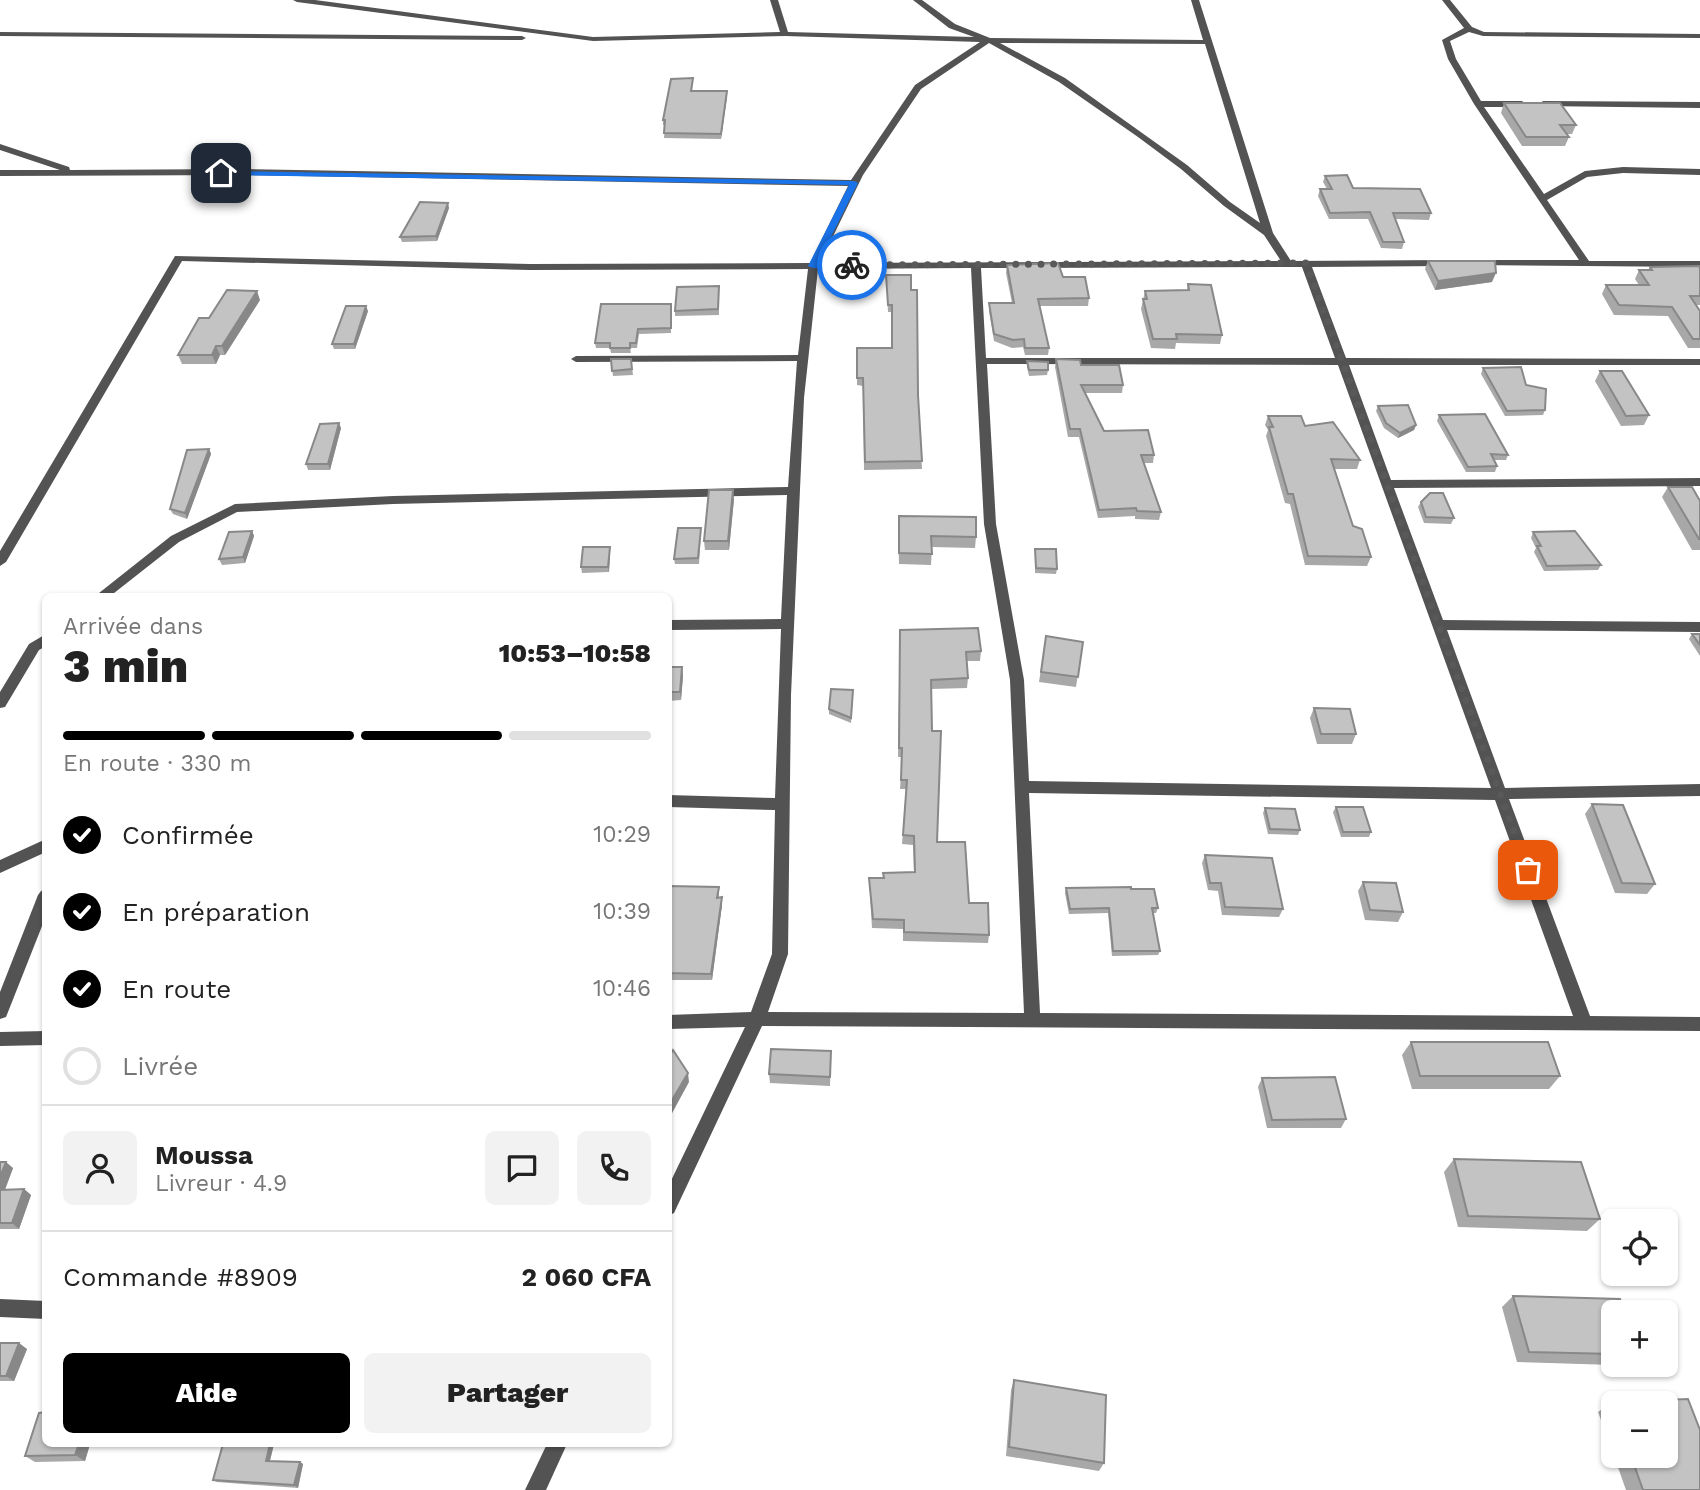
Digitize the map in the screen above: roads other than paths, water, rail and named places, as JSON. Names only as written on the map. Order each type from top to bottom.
[{"type":"street","points":[[297,0],[343,3],[593,39]]},
{"type":"street","points":[[774,0],[785,34]]},
{"type":"street","points":[[917,0],[952,26],[989,40],[1062,80],[1184,167],[1227,204],[1268,233]]},
{"type":"street","points":[[1195,0],[1268,233],[1287,263]]},
{"type":"street","points":[[1446,0],[1469,29],[1483,34],[1700,36]]},
{"type":"street","points":[[1469,29],[1446,40],[1452,59],[1478,104],[1586,264]]},
{"type":"street","points":[[0,34],[593,39],[785,34],[989,40],[1208,42]]},
{"type":"street","points":[[672,1199],[757,1019],[780,954],[782,804],[793,491],[802,358],[813,266],[854,183],[918,87],[989,40]]},
{"type":"street","points":[[1478,104],[1700,105]]},
{"type":"street","points":[[0,147],[77,173]]},
{"type":"street","points":[[1542,199],[1585,174],[1623,170],[1700,172]]},
{"type":"street","points":[[0,173],[245,172],[854,183]]},
{"type":"street","points":[[0,562],[179,258],[530,267],[1700,264]]},
{"type":"street","points":[[1306,263],[1584,1023]]},
{"type":"street","points":[[976,265],[990,523],[1017,680],[1032,1021]]},
{"type":"street","points":[[576,359],[802,358]]},
{"type":"street","points":[[980,361],[1700,362]]},
{"type":"street","points":[[1387,484],[1700,482]]},
{"type":"street","points":[[105,593],[175,539],[235,508],[393,500],[793,491]]},
{"type":"street","points":[[672,625],[788,624]]},
{"type":"street","points":[[1438,625],[1700,628]]},
{"type":"street","points":[[0,702],[34,648],[42,642]]},
{"type":"street","points":[[1021,788],[1500,794],[1700,790]]},
{"type":"street","points":[[672,801],[782,804]]},
{"type":"street","points":[[0,867],[42,847]]},
{"type":"street","points":[[0,1012],[42,905]]},
{"type":"street","points":[[672,1022],[757,1019],[1700,1024]]},
{"type":"street","points":[[0,1039],[42,1038]]},
{"type":"street","points":[[0,1308],[42,1310]]},
{"type":"street","points":[[535,1490],[556,1447]]}]
